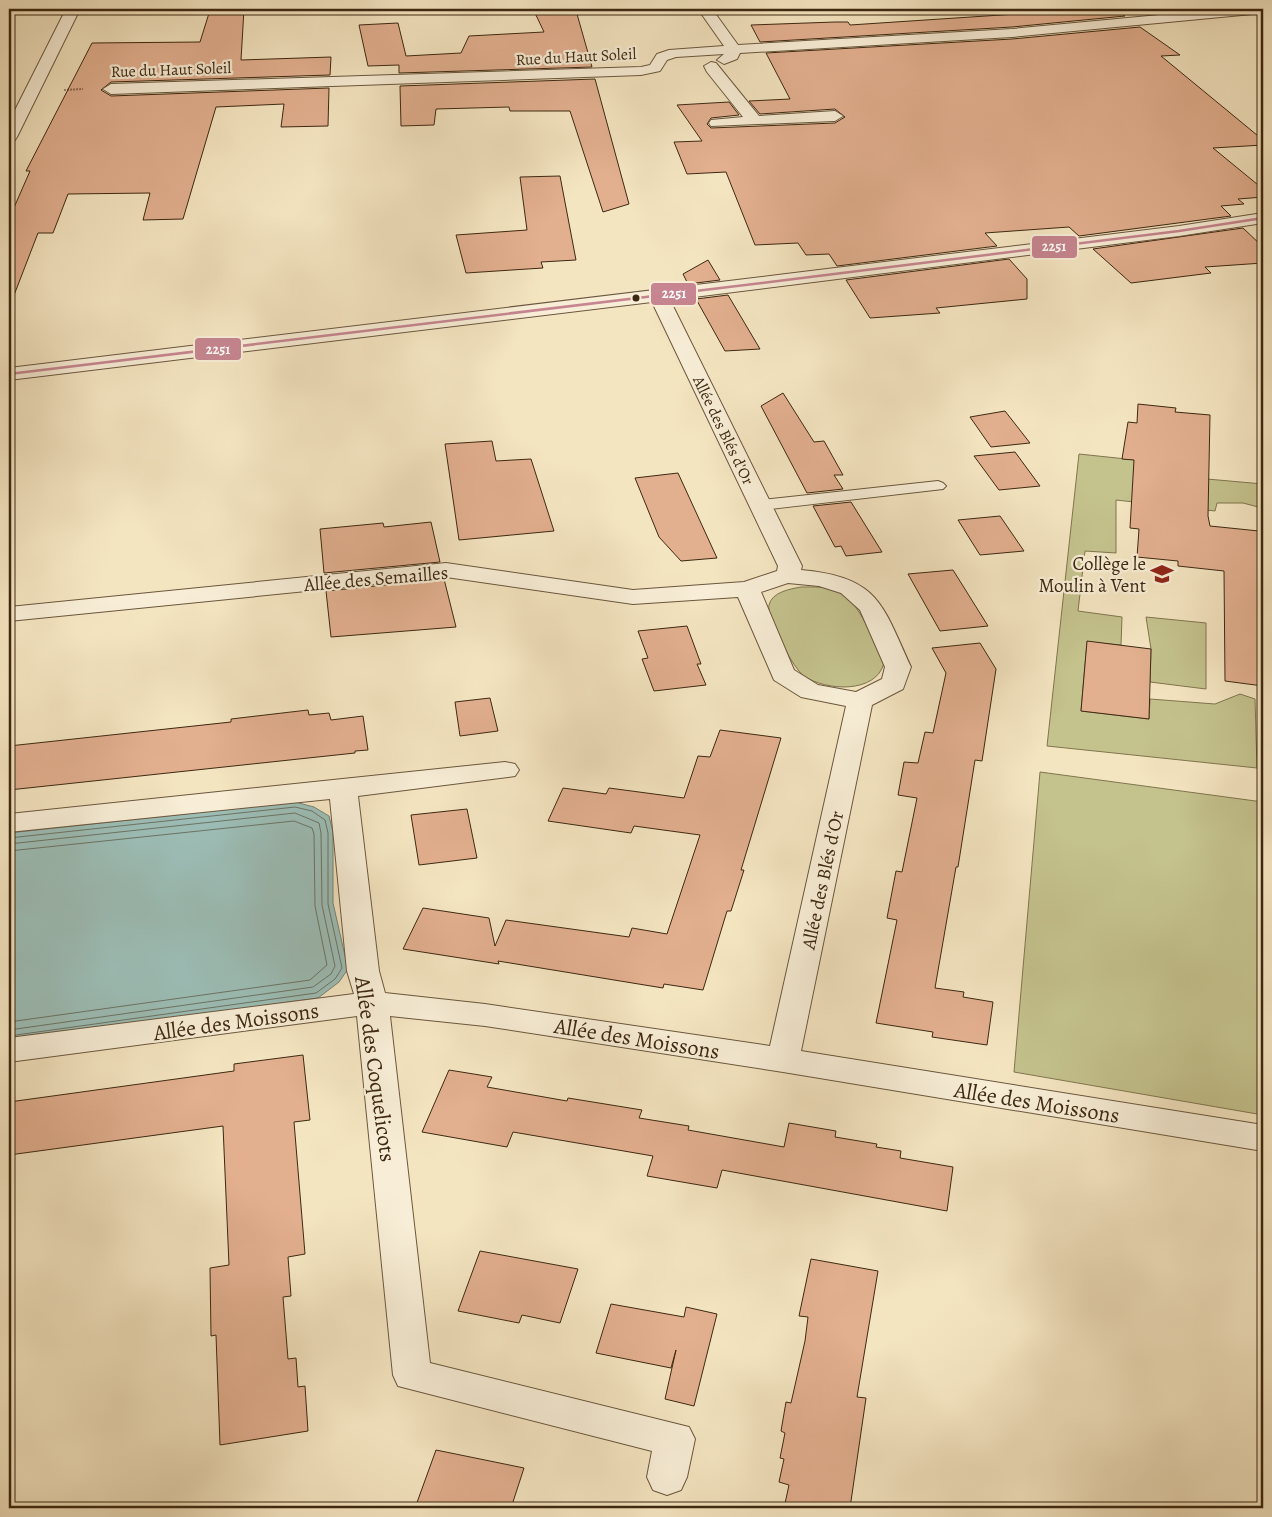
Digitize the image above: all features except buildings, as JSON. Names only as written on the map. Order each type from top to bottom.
[{"type":"street","points":[[9,137],[73,9]]},
{"type":"street","points":[[705,9],[734,50],[732,56],[704,67],[714,72],[756,121]]},
{"type":"street","points":[[1162,9],[1174,17]]},
{"type":"street","name":"Rue du Haut Soleil","points":[[649,70],[655,68],[662,57],[674,53],[1012,33],[1263,9]]},
{"type":"street","name":"Rue du Haut Soleil","points":[[111,89],[240,83],[547,76],[679,68]]},
{"type":"street","points":[[14,90],[32,90]]},
{"type":"street","points":[[717,123],[835,116]]},
{"type":"street","points":[[9,374],[291,342],[658,294],[1159,234],[1263,218]]},
{"type":"street","name":"Allée des Blés d'Or","points":[[658,294],[761,505],[789,571]]},
{"type":"street","name":"Allée des Semailles","points":[[9,614],[446,570],[633,597],[748,589],[789,571]]},
{"type":"street","points":[[748,589],[752,604],[784,674],[810,690],[860,701],[894,684],[898,668],[871,607],[850,588],[789,571]]},
{"type":"street","name":"Allée des Blés d'Or","points":[[783,1060],[860,701]]},
{"type":"street","points":[[9,823],[343,789],[505,770]]},
{"type":"street","name":"Allée des Coquelicots","points":[[343,789],[362,971],[372,1003],[412,1375],[675,1439],[667,1477]]},
{"type":"street","name":"Allée des Moissons","points":[[9,1050],[372,1003],[485,1015],[783,1060],[1263,1138]]},
{"type":"lane","points":[[761,505],[938,486]]},
{"type":"path","name":"Rue du Haut Soleil","points":[[32,90],[111,89]]},
{"type":"shaded area","points":[[1079,454],[1155,462],[1151,474],[1263,484],[1263,516],[1258,507],[1243,503],[1217,503],[1215,511],[1116,500],[1116,553],[1085,551],[1078,611],[1122,617],[1121,645],[1087,642],[1081,711],[1149,719],[1150,699],[1215,704],[1240,694],[1255,699],[1257,768],[1047,746]]},
{"type":"shaded area","points":[[801,587],[820,587],[835,590],[847,597],[860,613],[884,663],[879,673],[871,680],[861,685],[837,687],[813,681],[800,672],[776,631],[769,611],[769,605],[778,594]]},
{"type":"shaded area","points":[[1146,617],[1206,623],[1206,689],[1150,682],[1151,649]]},
{"type":"shaded area","points":[[1040,772],[1263,802],[1263,1115],[1014,1072]]},
{"type":"water","points":[[295,802],[314,807],[329,816],[333,832],[333,903],[348,969],[339,982],[318,998],[9,1041],[9,833]]},
{"type":"transit line","name":"2251","points":[[9,374],[786,280],[1179,231],[1263,218]]},
{"type":"place","name":"Collège le Moulin à Vent","points":[[1162,574]]}]
